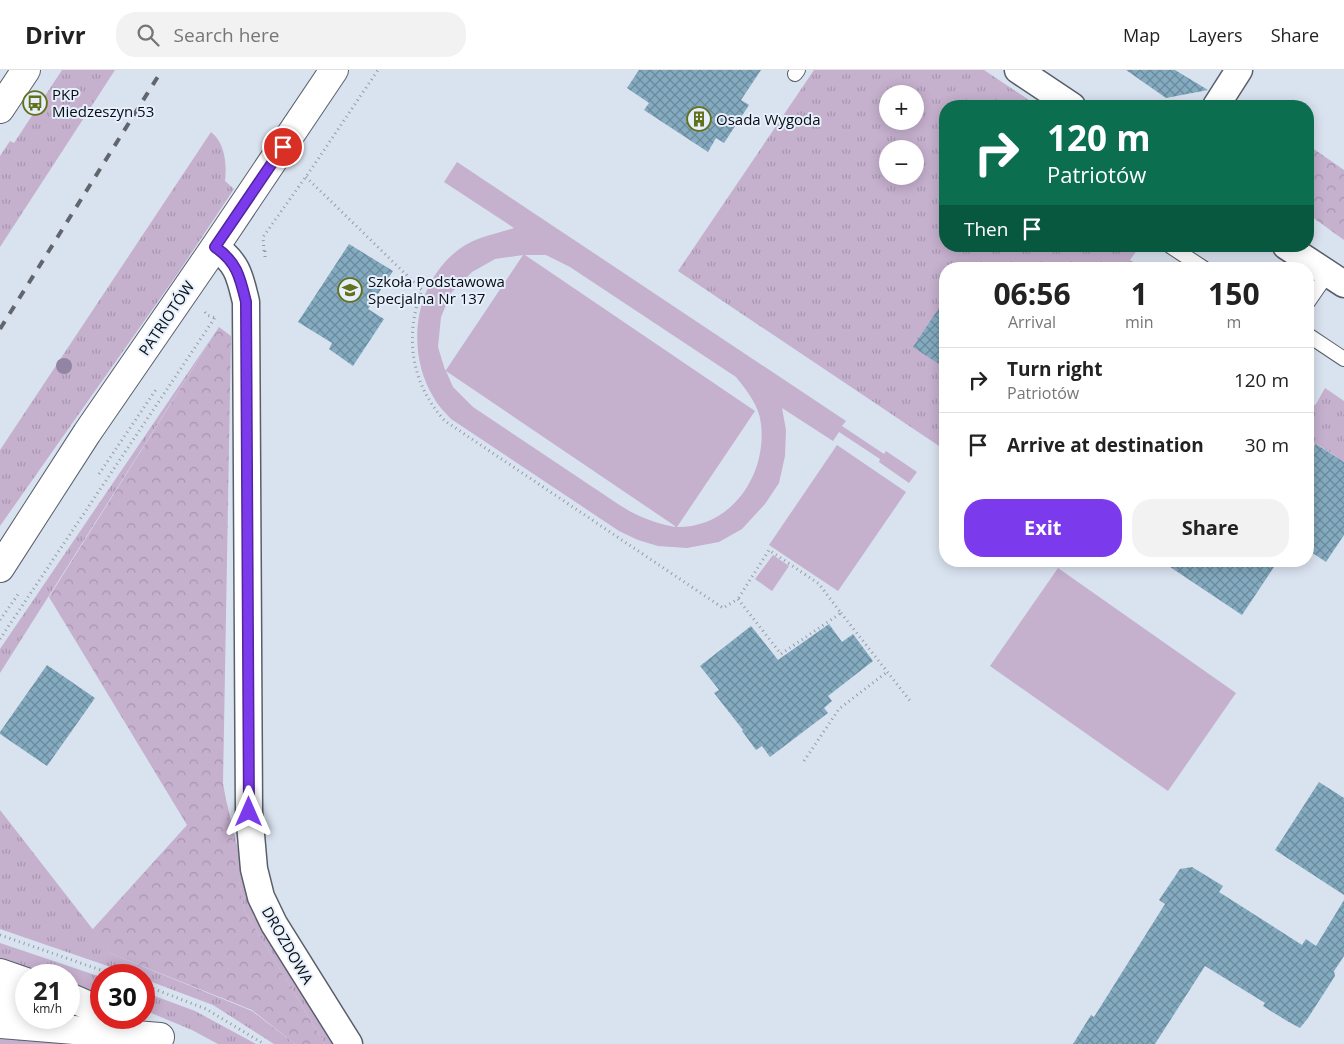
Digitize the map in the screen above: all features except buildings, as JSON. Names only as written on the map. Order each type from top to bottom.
[{"type":"main road","points":[[0,109],[26,70]]},
{"type":"main road","name":"PATRIOTÓW","points":[[0,568],[87,433],[334,70]]},
{"type":"main road","points":[[0,973],[15,978]]},
{"type":"main road","points":[[0,1000],[15,1005]]},
{"type":"main road","points":[[0,1024],[90,1026]]},
{"type":"main road","points":[[126,1029],[167,1041]]},
{"type":"street","points":[[1018,70],[1063,100]]},
{"type":"street","points":[[1220,100],[1239,70]]},
{"type":"street","name":"DROZDOWA","points":[[215,247],[228,256],[241,282],[246,302],[249,812],[254,869],[261,897],[274,924],[349,1044]]},
{"type":"street","points":[[1295,252],[1311,262]]},
{"type":"street","points":[[1314,264],[1336,278]]},
{"type":"lane","points":[[1179,252],[1194,262]]},
{"type":"lane","points":[[1314,297],[1336,278]]},
{"type":"lane","points":[[1314,339],[1344,359]]},
{"type":"path","points":[[265,261],[263,236],[306,177],[378,70]]},
{"type":"path","points":[[306,177],[422,290],[414,318],[411,345],[426,396],[445,421],[723,608],[738,599],[769,550],[819,584],[911,702]]},
{"type":"path","points":[[241,282],[265,251]]},
{"type":"path","points":[[0,639],[220,310]]},
{"type":"path","points":[[201,323],[207,315]]},
{"type":"path","points":[[95,480],[162,381]]},
{"type":"path","points":[[0,620],[22,587]]},
{"type":"path","points":[[738,599],[781,654],[841,613]]},
{"type":"path","points":[[804,761],[839,709],[887,672]]},
{"type":"path","points":[[0,935],[90,966]]},
{"type":"path","points":[[155,989],[206,1009],[264,1044]]},
{"type":"green space","points":[[62,70],[115,70],[0,247],[0,156],[10,141],[14,143]]},
{"type":"green space","points":[[814,70],[984,70],[1029,100],[939,100],[939,252],[1136,252],[1130,260],[1133,262],[939,262],[939,446],[678,271]]},
{"type":"green space","points":[[211,132],[219,142],[224,154],[225,181],[234,189],[178,273],[0,526],[0,450]]},
{"type":"green space","points":[[1314,149],[1344,170],[1344,240],[1314,218]]},
{"type":"green space","points":[[457,162],[846,421],[842,426],[884,454],[886,451],[917,472],[909,483],[879,462],[880,459],[839,432],[833,441],[782,408],[786,430],[785,456],[779,483],[765,504],[742,529],[719,542],[687,548],[658,546],[638,540],[619,531],[451,419],[434,398],[425,380],[419,360],[417,339],[423,299],[443,264],[458,250],[479,239],[514,228],[444,182]],"holes":[[[523,255],[446,370],[445,370],[438,347],[441,317],[451,293],[472,272],[495,259]],[[525,255],[546,255],[570,267],[736,377],[752,399],[760,417],[761,443],[758,462],[742,495],[729,508],[714,518],[696,525],[677,527],[755,411]],[[446,371],[675,527],[645,518],[625,508],[473,407],[453,387]]]},
{"type":"green space","points":[[219,327],[0,673],[0,649]]},
{"type":"green space","points":[[219,327],[231,336],[223,783],[244,910],[325,1044],[295,1044],[252,1010],[155,971],[155,964],[137,964],[112,954],[92,930],[187,825],[49,597]]},
{"type":"green space","points":[[1325,388],[1344,401],[1344,462],[1317,444],[1314,448],[1314,405]]},
{"type":"green space","points":[[837,445],[906,492],[838,591],[769,545]]},
{"type":"green space","points":[[773,555],[789,566],[772,591],[755,579]]},
{"type":"green space","points":[[1058,568],[1236,693],[1168,791],[990,666]]},
{"type":"green space","points":[[222,783],[254,916],[332,1044],[325,1044],[244,910]]},
{"type":"green space","points":[[0,810],[112,954],[137,964],[102,964],[0,929]]},
{"type":"green space","points":[[0,943],[62,964],[15,964],[15,967],[0,962]]},
{"type":"green space","points":[[80,970],[90,973],[90,992],[80,988]]},
{"type":"green space","points":[[155,972],[252,1011],[295,1044],[274,1044],[213,1005],[155,983]]},
{"type":"green space","points":[[155,996],[195,1011],[256,1044],[218,1044],[192,1030],[155,1015]]},
{"type":"green space","points":[[0,1037],[56,1042],[64,1044],[0,1044]]},
{"type":"railway","points":[[0,329],[162,70]]},
{"type":"place","name":"PKP Miedzeszyn 53","points":[[35,103]]},
{"type":"place","name":"Osada Wygoda","points":[[699,119]]},
{"type":"place","name":"Szkoła Podstawowa Specjalna Nr 137","points":[[350,290]]},
{"type":"route","points":[[249,812],[246,302],[234,265],[228,256],[215,247],[283,147]]}]
